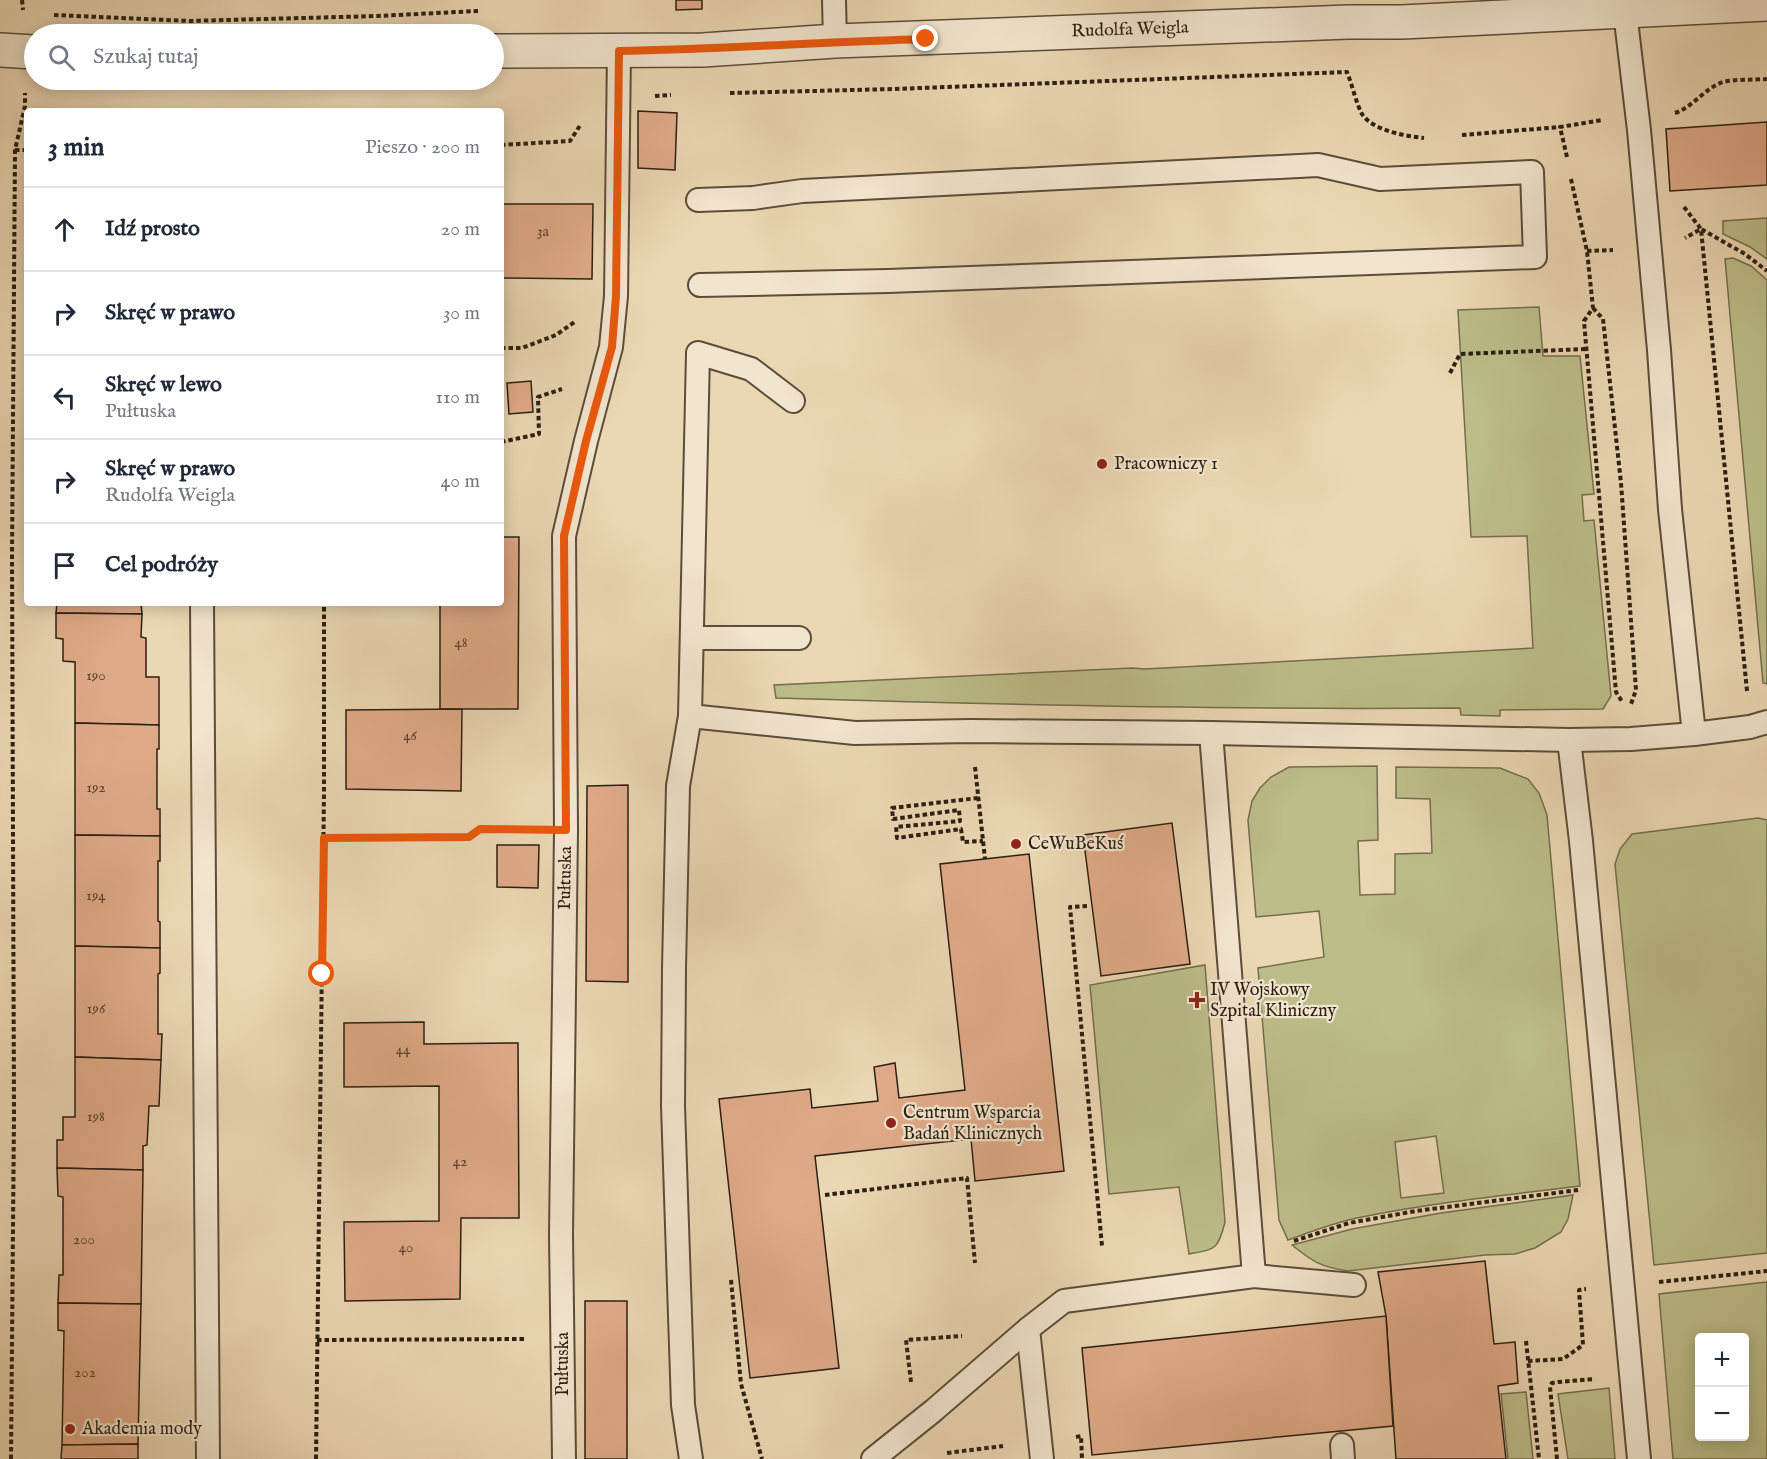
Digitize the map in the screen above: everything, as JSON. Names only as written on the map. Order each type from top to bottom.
[{"type":"street","name":"Rudolfa Weigla","points":[[504,51],[703,50],[835,41],[1348,22],[1402,22],[1767,4]]},
{"type":"street","points":[[0,50],[24,51]]},
{"type":"lane","points":[[834,0],[835,41]]},
{"type":"lane","points":[[1625,12],[1639,130],[1659,350],[1670,509],[1694,734]]},
{"type":"lane","name":"Pułtuska","points":[[564,1459],[561,1235],[566,830],[564,536],[612,347],[616,296],[619,51]]},
{"type":"lane","points":[[698,200],[753,198],[802,192],[1318,165],[1380,179],[1532,172],[1535,257],[924,280],[700,285]]},
{"type":"lane","points":[[691,1459],[683,1405],[673,1106],[678,786],[690,716],[698,353],[751,369],[793,401]]},
{"type":"lane","points":[[202,606],[208,1459]]},
{"type":"lane","points":[[692,638],[799,638]]},
{"type":"lane","points":[[690,716],[855,733],[971,730],[1569,740],[1631,739],[1694,734],[1750,727],[1767,722]]},
{"type":"lane","points":[[1211,733],[1254,1276]]},
{"type":"lane","points":[[1569,740],[1582,853],[1639,1459]]},
{"type":"lane","points":[[873,1459],[1064,1301],[1254,1276],[1354,1285]]},
{"type":"lane","points":[[1028,1329],[1042,1459]]},
{"type":"path","points":[[46,14],[189,21],[378,16],[488,10]]},
{"type":"path","points":[[730,93],[1347,72],[1362,114],[1372,123],[1399,135],[1430,138]]},
{"type":"path","points":[[1675,113],[1686,109],[1697,98],[1723,82],[1767,79]]},
{"type":"path","points":[[25,90],[25,108]]},
{"type":"path","points":[[504,145],[570,141],[593,105],[631,98],[672,95]]},
{"type":"path","points":[[11,1459],[14,1126],[12,556],[15,150],[24,110]]},
{"type":"path","points":[[1453,136],[1560,127],[1603,120]]},
{"type":"path","points":[[1560,127],[1567,159]]},
{"type":"path","points":[[15,150],[24,150]]},
{"type":"path","points":[[1569,170],[1587,251],[1593,309],[1602,319],[1621,483],[1636,690],[1628,711],[1616,692],[1584,321],[1593,309]]},
{"type":"path","points":[[1747,696],[1701,229],[1745,254],[1767,271]]},
{"type":"path","points":[[1587,251],[1617,249]]},
{"type":"path","points":[[504,348],[522,348],[556,336],[580,318],[595,297],[616,296]]},
{"type":"path","points":[[1450,373],[1460,354],[1587,349]]},
{"type":"path","points":[[504,441],[539,434],[538,397],[585,380],[602,380]]},
{"type":"path","points":[[316,1459],[324,838],[324,606]]},
{"type":"path","points":[[971,730],[985,859]]},
{"type":"path","points":[[978,798],[892,808],[893,819],[959,810],[960,821],[896,827],[897,838],[961,829],[963,842],[983,841]]},
{"type":"path","points":[[324,838],[469,837],[480,829],[566,830]]},
{"type":"path","points":[[1087,906],[1070,908],[1102,1245]]},
{"type":"path","points":[[825,1195],[967,1178],[975,1263]]},
{"type":"path","points":[[1292,1241],[1349,1223],[1416,1211],[1588,1188]]},
{"type":"path","points":[[1658,1282],[1767,1271]]},
{"type":"path","points":[[731,1280],[741,1384],[762,1459]]},
{"type":"path","points":[[1528,1361],[1563,1359],[1582,1345],[1579,1290],[1587,1289]]},
{"type":"path","points":[[317,1340],[563,1339]]},
{"type":"path","points":[[1526,1341],[1539,1459]]},
{"type":"path","points":[[1557,1459],[1550,1386],[1558,1382],[1598,1378]]},
{"type":"green space","points":[[1767,218],[1767,259],[1750,247],[1723,234],[1723,221]]},
{"type":"green space","points":[[1733,258],[1751,266],[1767,280],[1767,684],[1763,683],[1725,259]]},
{"type":"green space","points":[[1539,307],[1543,356],[1580,356],[1594,494],[1582,495],[1584,521],[1594,520],[1611,696],[1603,709],[1500,710],[1500,716],[1461,715],[1460,708],[1118,706],[776,698],[774,685],[1145,669],[1533,648],[1527,536],[1471,537],[1458,310]]},
{"type":"green space","points":[[1377,766],[1378,840],[1358,841],[1360,895],[1395,894],[1395,854],[1432,853],[1430,799],[1396,798],[1396,767],[1500,768],[1528,779],[1539,793],[1547,815],[1580,1186],[1468,1200],[1357,1218],[1288,1240],[1279,1220],[1258,968],[1324,957],[1319,911],[1256,917],[1248,820],[1252,801],[1260,788],[1271,777],[1289,767]],"holes":[[[1436,1136],[1444,1193],[1401,1198],[1395,1142]]]},
{"type":"green space","points":[[1758,818],[1767,820],[1767,1253],[1654,1265],[1615,864],[1620,849],[1632,834]]},
{"type":"green space","points":[[1205,965],[1225,1222],[1218,1243],[1214,1247],[1189,1254],[1179,1187],[1109,1194],[1090,985]]},
{"type":"green space","points":[[1573,1195],[1568,1219],[1561,1232],[1535,1248],[1515,1254],[1485,1255],[1348,1271],[1318,1263],[1292,1245],[1352,1229],[1441,1213]]},
{"type":"green space","points":[[1767,1282],[1767,1459],[1673,1459],[1659,1294]]},
{"type":"green space","points":[[1609,1388],[1615,1459],[1568,1459],[1558,1394]]},
{"type":"green space","points":[[1526,1392],[1533,1459],[1508,1459],[1501,1394]]},
{"type":"building","points":[[676,0],[702,0],[702,9],[676,10]]},
{"type":"building","points":[[638,111],[677,113],[675,170],[638,168]]},
{"type":"building","points":[[1767,122],[1767,185],[1670,191],[1666,129]]},
{"type":"building","points":[[504,204],[593,204],[592,279],[504,278]]},
{"type":"building","points":[[531,381],[533,412],[509,414],[507,383]]},
{"type":"building","points":[[504,537],[519,537],[518,709],[440,709],[440,606],[504,606]]},
{"type":"building","points":[[57,606],[141,606],[142,614],[56,613]]},
{"type":"building","points":[[56,613],[142,614],[141,637],[146,638],[146,677],[159,677],[159,725],[75,723],[75,662],[63,661],[63,639],[56,638]]},
{"type":"building","points":[[462,709],[461,791],[346,789],[346,710]]},
{"type":"building","points":[[75,723],[159,725],[157,809],[160,809],[160,836],[75,835]]},
{"type":"building","points":[[628,785],[628,982],[586,981],[587,786]]},
{"type":"building","points":[[1172,823],[1190,964],[1101,976],[1083,835]]},
{"type":"building","points":[[75,835],[160,836],[158,921],[160,922],[160,948],[75,946]]},
{"type":"building","points":[[497,845],[539,845],[538,888],[497,887]]},
{"type":"building","name":"Centrum Wsparcia Badań Klinicznych","points":[[1029,854],[1064,1171],[975,1181],[971,1139],[815,1156],[839,1368],[750,1378],[719,1099],[810,1089],[812,1108],[878,1101],[874,1067],[895,1063],[899,1098],[965,1090],[940,864]]},
{"type":"building","points":[[75,946],[160,948],[158,1034],[162,1034],[161,1060],[75,1057]]},
{"type":"building","points":[[424,1022],[424,1044],[518,1043],[519,1218],[461,1218],[460,1299],[345,1301],[344,1222],[439,1221],[439,1086],[344,1087],[344,1023]]},
{"type":"building","points":[[75,1057],[161,1060],[159,1106],[149,1106],[147,1145],[143,1146],[143,1170],[57,1168],[57,1140],[63,1140],[63,1117],[75,1117]]},
{"type":"building","points":[[57,1168],[143,1170],[141,1304],[58,1303],[59,1275],[63,1275],[63,1197],[58,1196]]},
{"type":"building","points":[[1485,1261],[1494,1344],[1515,1342],[1518,1383],[1498,1386],[1506,1459],[1396,1459],[1386,1316],[1378,1272]]},
{"type":"building","points":[[585,1301],[627,1301],[627,1459],[585,1459]]},
{"type":"building","points":[[58,1303],[141,1304],[138,1444],[62,1445],[64,1331],[58,1330]]},
{"type":"building","points":[[1386,1316],[1393,1426],[1092,1455],[1082,1348]]},
{"type":"building","points":[[138,1444],[138,1459],[61,1459],[62,1445]]},
{"type":"place","name":"Pracowniczy 1","points":[[1102,464]]},
{"type":"place","name":"CeWuBeKuś","points":[[1016,844]]},
{"type":"place","name":"IV Wojskowy Szpital Kliniczny","points":[[1197,1000]]},
{"type":"place","name":"Centrum Wsparcia Badań Klinicznych","points":[[891,1123]]},
{"type":"place","name":"Akademia mody","points":[[70,1429]]},
{"type":"route","points":[[322,974],[324,838],[469,837],[480,829],[566,830],[564,536],[586,441],[612,347],[616,296],[619,51],[703,50],[835,41],[926,39]]}]
